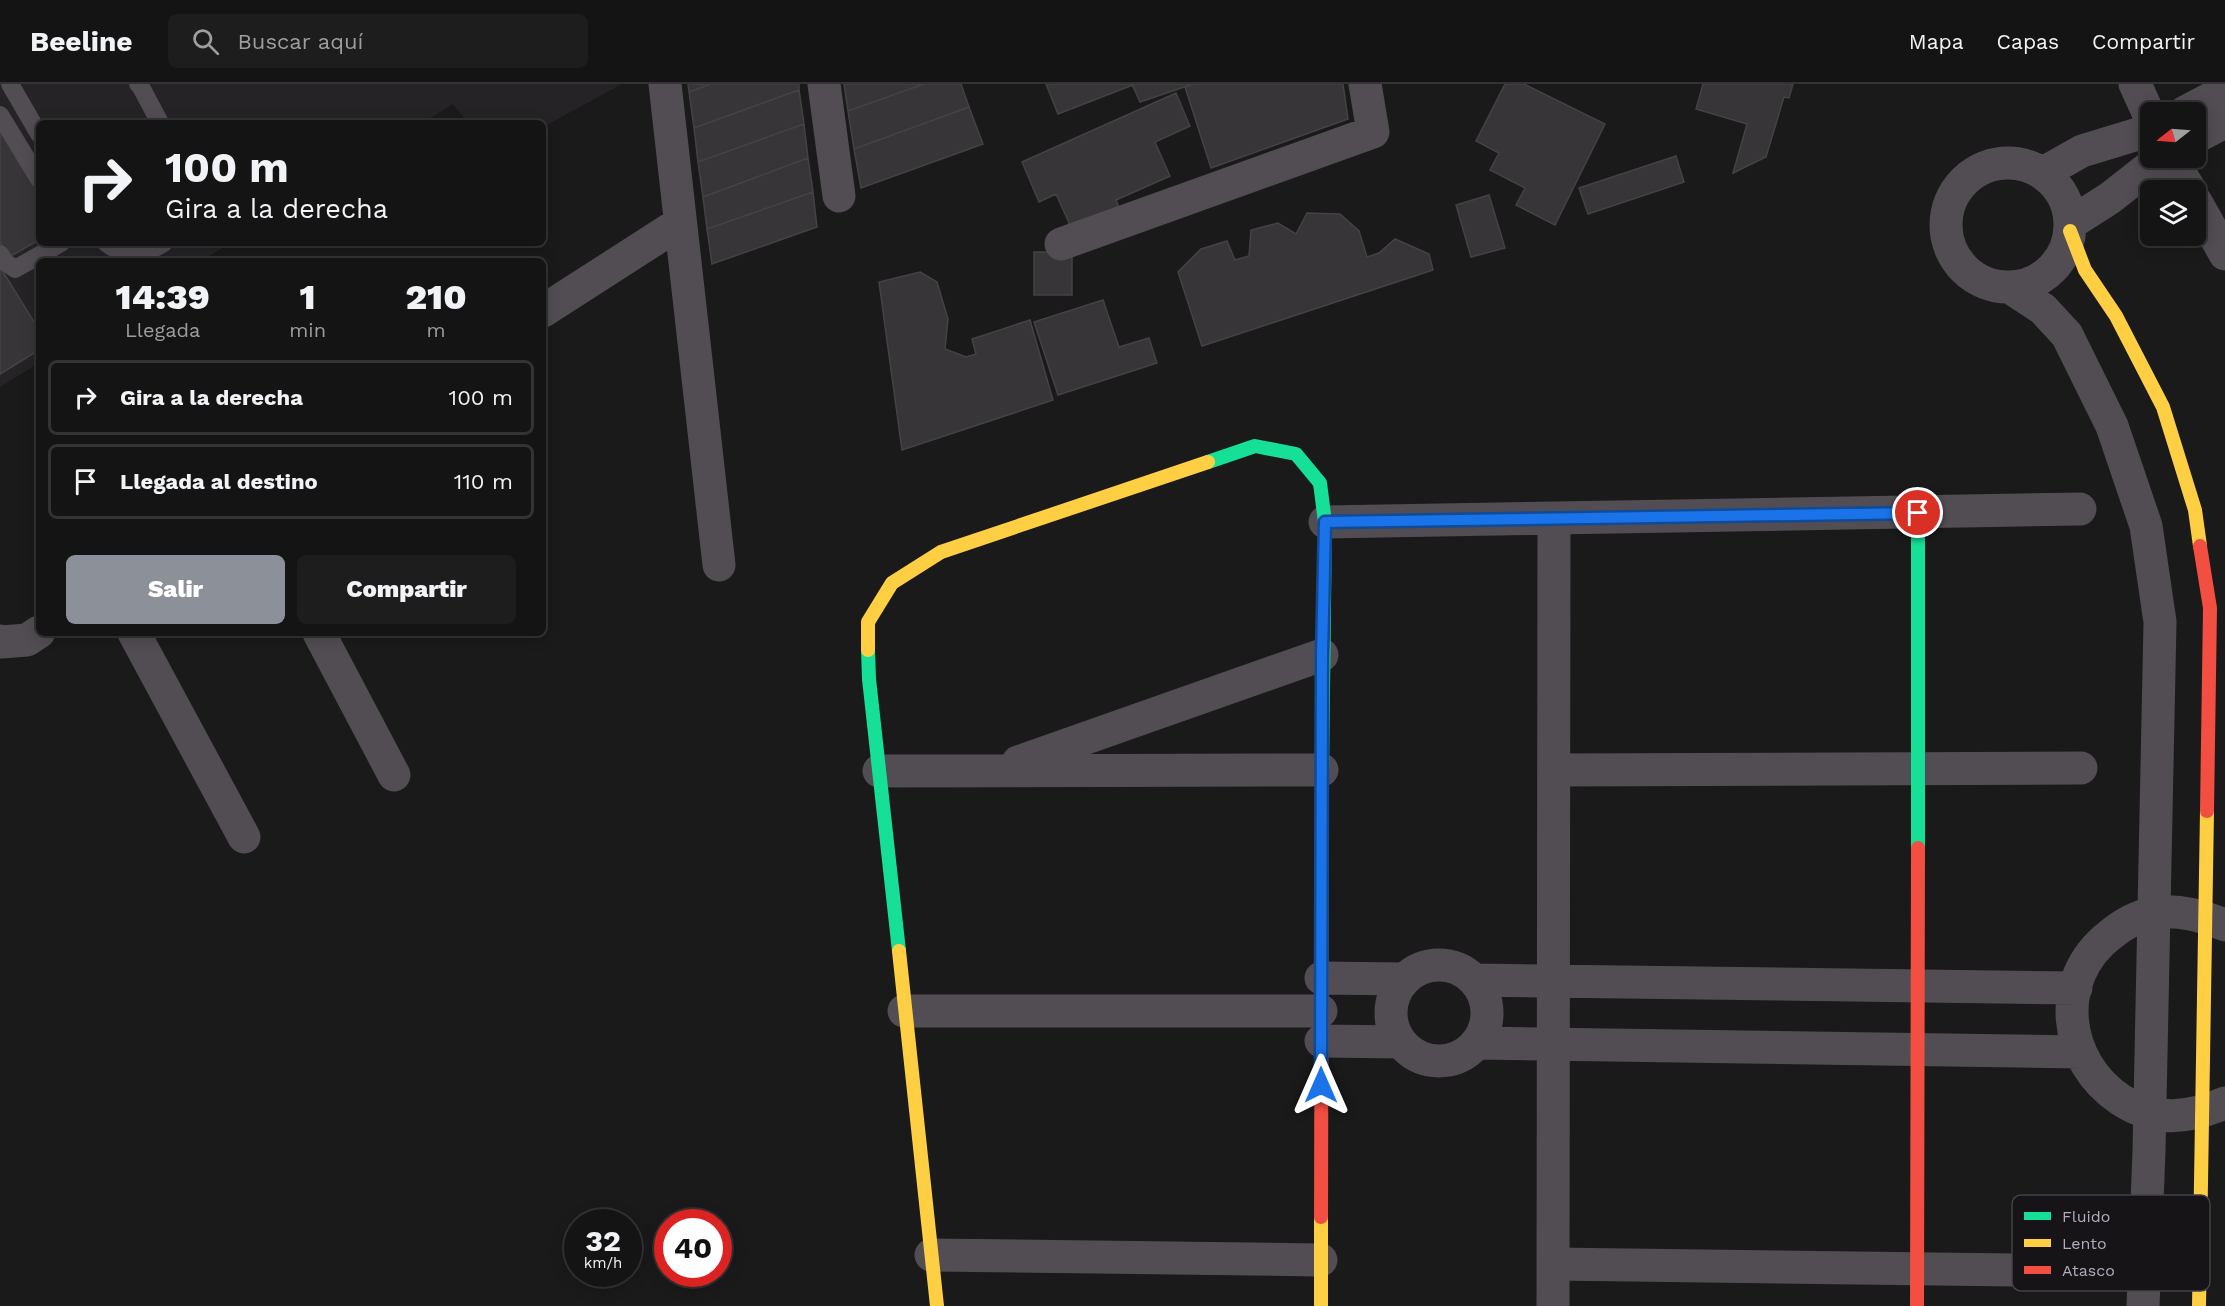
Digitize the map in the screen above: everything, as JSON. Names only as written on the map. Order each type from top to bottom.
[{"type":"street","points":[[665,84],[719,565]]},
{"type":"street","points":[[824,84],[839,196]]},
{"type":"street","points":[[1061,244],[1373,132],[1365,84]]},
{"type":"street","points":[[2135,84],[2143,102]]},
{"type":"street","points":[[2204,102],[2225,91]]},
{"type":"street","points":[[2206,132],[2225,122]]},
{"type":"street","points":[[2043,173],[2082,151],[2140,133]]},
{"type":"street","points":[[2148,168],[2070,227],[2068,243],[2061,261],[2047,275],[2030,285],[2011,288],[1991,286],[1972,276],[1956,261],[1947,241],[1946,219],[1952,198],[1964,180],[1982,168],[2004,162],[2025,165],[2043,173],[2057,186],[2067,203],[2070,227],[2085,270],[2116,316],[2163,407],[2195,510],[2210,608],[2215,921],[2214,1107],[2207,1195]]},
{"type":"street","points":[[2206,220],[2225,254]]},
{"type":"street","points":[[546,309],[680,223]]},
{"type":"street","points":[[2011,288],[2043,309],[2067,335],[2112,426],[2146,526],[2160,622],[2147,1195]]},
{"type":"street","points":[[937,1306],[869,679],[868,622],[892,583],[940,552],[1255,446],[1296,454],[1320,483],[1325,522],[1322,656],[1321,1306]]},
{"type":"street","points":[[1325,522],[2080,509]]},
{"type":"street","points":[[1917,1306],[1918,513]]},
{"type":"street","points":[[1553,1306],[1554,519]]},
{"type":"street","points":[[0,641],[27,640],[36,634]]},
{"type":"street","points":[[136,636],[244,837]]},
{"type":"street","points":[[321,636],[394,775]]},
{"type":"street","points":[[992,771],[1322,656]]},
{"type":"street","points":[[1554,770],[2081,768]]},
{"type":"street","points":[[879,771],[1322,770]]},
{"type":"street","points":[[2214,1107],[2194,1115],[2163,1116],[2132,1107],[2105,1090],[2085,1064],[2080,1052],[2074,1035],[2072,1002],[2081,971],[2098,944],[2123,925],[2154,913],[2192,913],[2215,921]]},
{"type":"street","points":[[1440,964],[1454,967],[1474,980],[1485,998],[1488,1014],[1485,1029],[1467,1053],[1454,1060],[1439,1062],[1422,1059],[1407,1050],[1396,1037],[1391,1021],[1392,1004],[1397,988],[1405,979],[1423,967],[1440,964]]},
{"type":"street","points":[[1321,978],[1405,979]]},
{"type":"street","points":[[1474,980],[2076,988]]},
{"type":"street","points":[[904,1011],[1321,1026],[1401,1042]]},
{"type":"street","points":[[1476,1043],[2080,1052]]},
{"type":"street","points":[[931,1254],[1321,1260]]},
{"type":"street","points":[[1553,1264],[2012,1270]]},
{"type":"street","points":[[2143,1306],[2144,1291]]},
{"type":"street","points":[[2199,1306],[2200,1291]]},
{"type":"lane","points":[[10,84],[36,129]]},
{"type":"lane","points":[[138,84],[158,120]]},
{"type":"lane","points":[[0,115],[36,174]]},
{"type":"lane","points":[[0,254],[5,262],[15,269],[56,246]]},
{"type":"lane","points":[[109,246],[114,250],[132,254],[152,251],[160,246]]},
{"type":"shaded area","points":[[0,84],[622,84],[546,125],[546,120],[466,120],[453,104],[427,120],[36,120],[36,246],[225,246],[207,258],[36,258],[36,365],[0,387]]},
{"type":"building","points":[[688,84],[711,84],[689,92]]},
{"type":"building","points":[[711,84],[799,84],[799,90],[694,128],[689,92]]},
{"type":"building","points":[[844,84],[924,84],[848,111]]},
{"type":"building","points":[[924,84],[961,84],[969,107],[854,149],[848,111]]},
{"type":"building","points":[[1046,84],[1132,84],[1133,85],[1058,114]]},
{"type":"building","points":[[1132,84],[1193,84],[1140,102]]},
{"type":"building","points":[[1193,84],[1343,84],[1348,119],[1211,168],[1185,87]]},
{"type":"building","points":[[1505,84],[1524,84],[1605,124],[1555,225],[1516,205],[1525,188],[1490,170],[1499,153],[1476,141]]},
{"type":"building","points":[[1703,84],[1793,84],[1789,98],[1784,97],[1766,157],[1733,173],[1747,124],[1696,109]]},
{"type":"building","points":[[799,90],[804,124],[698,162],[694,128]]},
{"type":"building","points":[[1176,93],[1190,126],[1155,142],[1170,176],[1116,200],[1122,215],[1075,236],[1056,194],[1039,202],[1022,162]]},
{"type":"building","points":[[969,107],[983,144],[861,188],[854,149]]},
{"type":"building","points":[[804,124],[808,158],[703,197],[698,162]]},
{"type":"building","points":[[0,130],[36,189],[36,242],[9,257],[0,242]]},
{"type":"building","points":[[1676,156],[1684,182],[1588,214],[1579,188]]},
{"type":"building","points":[[808,158],[813,192],[707,229],[703,197]]},
{"type":"building","points":[[813,192],[817,227],[712,264],[707,229]]},
{"type":"building","points":[[1489,195],[1505,248],[1471,257],[1456,205]]},
{"type":"building","points":[[1307,213],[1340,214],[1359,231],[1367,257],[1379,253],[1395,239],[1429,254],[1433,270],[1202,346],[1178,272],[1201,249],[1227,241],[1235,260],[1249,256],[1251,230],[1278,223],[1296,234]]},
{"type":"building","points":[[1034,252],[1072,252],[1072,295],[1034,295]]},
{"type":"building","points":[[0,267],[36,325],[36,352],[0,374]]},
{"type":"building","points":[[920,272],[937,282],[948,319],[945,349],[966,357],[976,354],[972,339],[1030,320],[1053,400],[902,450],[879,282]]},
{"type":"building","points":[[1103,300],[1119,347],[1149,338],[1157,363],[1058,395],[1034,322]]},
{"type":"traffic: fast","points":[[1208,462],[1255,446],[1296,454],[1320,483],[1325,522],[1322,777]]},
{"type":"traffic: fast","points":[[1918,512],[1918,848]]},
{"type":"traffic: fast","points":[[868,650],[869,679],[899,951]]},
{"type":"traffic: slow","points":[[2070,231],[2085,270],[2116,316],[2163,407],[2195,510],[2200,546]]},
{"type":"traffic: slow","points":[[868,650],[868,622],[892,583],[941,552],[1208,462]]},
{"type":"traffic: slow","points":[[2201,1195],[2207,811]]},
{"type":"traffic: slow","points":[[899,951],[937,1306]]},
{"type":"traffic: slow","points":[[1321,1217],[1321,1306]]},
{"type":"traffic: slow","points":[[2199,1291],[2199,1306]]},
{"type":"traffic: jam","points":[[2200,546],[2210,608],[2207,811]]},
{"type":"traffic: jam","points":[[1321,1217],[1322,777]]},
{"type":"traffic: jam","points":[[1917,1306],[1918,848]]},
{"type":"route","points":[[1321,1085],[1322,656],[1325,522],[1918,513]]}]
